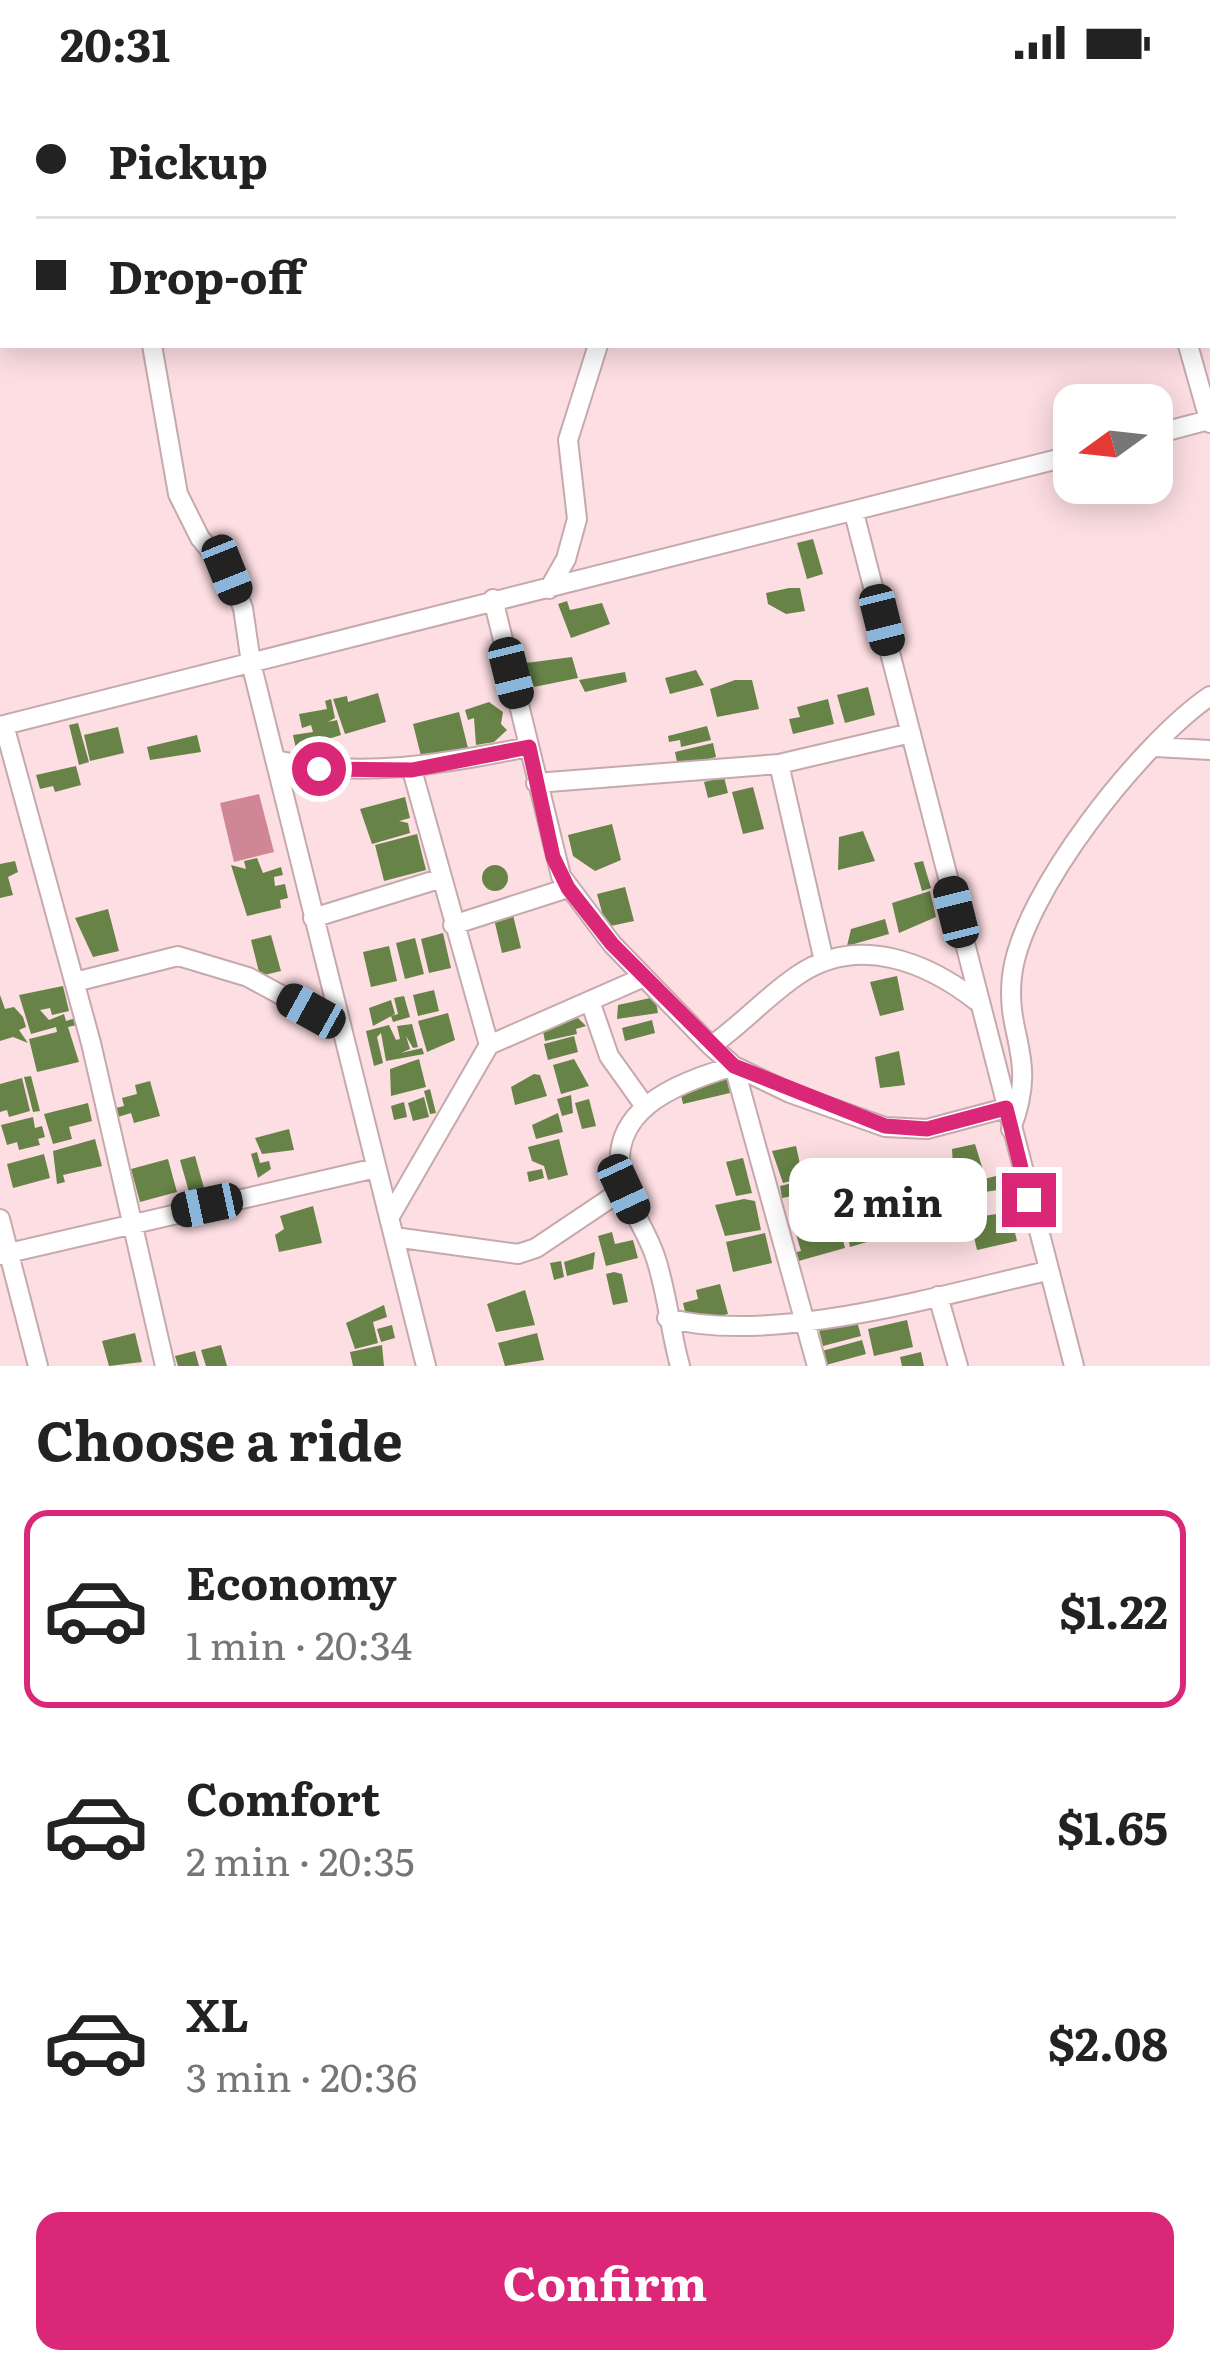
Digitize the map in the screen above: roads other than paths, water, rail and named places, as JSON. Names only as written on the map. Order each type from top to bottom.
[{"type":"street","points":[[153,348],[178,494],[200,538],[227,570],[243,608],[251,663],[338,1026],[426,1366]]},
{"type":"street","points":[[549,589],[566,559],[577,519],[568,440],[597,348]]},
{"type":"street","points":[[1173,430],[1209,421],[1189,348]]},
{"type":"street","points":[[165,1366],[75,982],[2,725],[1053,461]]},
{"type":"street","points":[[854,513],[1074,1366]]},
{"type":"street","points":[[493,599],[553,857],[568,888],[711,1046],[734,1066],[885,1126],[927,1129],[1006,1108]]},
{"type":"street","points":[[1011,1129],[1026,1076],[1011,994],[1021,939],[1078,836],[1156,747],[1210,696]]},
{"type":"street","points":[[536,783],[779,764],[911,733]]},
{"type":"street","points":[[275,760],[319,769],[412,770],[529,747]]},
{"type":"street","points":[[1156,747],[1210,750]]},
{"type":"street","points":[[779,764],[824,961]]},
{"type":"street","points":[[412,770],[489,1045]]},
{"type":"street","points":[[314,918],[440,879]]},
{"type":"street","points":[[453,926],[568,888]]},
{"type":"street","points":[[75,982],[178,956],[248,977],[338,1026]]},
{"type":"street","points":[[711,1046],[784,985],[824,961],[871,957],[919,964],[945,976],[978,1002]]},
{"type":"street","points":[[391,1228],[489,1045],[644,977]]},
{"type":"street","points":[[590,1000],[609,1057],[644,1105]]},
{"type":"street","points":[[680,1366],[657,1262],[624,1189],[619,1163],[624,1135],[644,1105],[687,1079],[734,1066]]},
{"type":"street","points":[[734,1066],[817,1366]]},
{"type":"street","points":[[4,1254],[376,1168]]},
{"type":"street","points":[[391,1228],[518,1254],[536,1248],[624,1189]]},
{"type":"street","points":[[0,1219],[4,1254],[38,1366]]},
{"type":"street","points":[[667,1318],[702,1328],[805,1320],[1047,1270]]},
{"type":"street","points":[[938,1296],[958,1366]]}]
